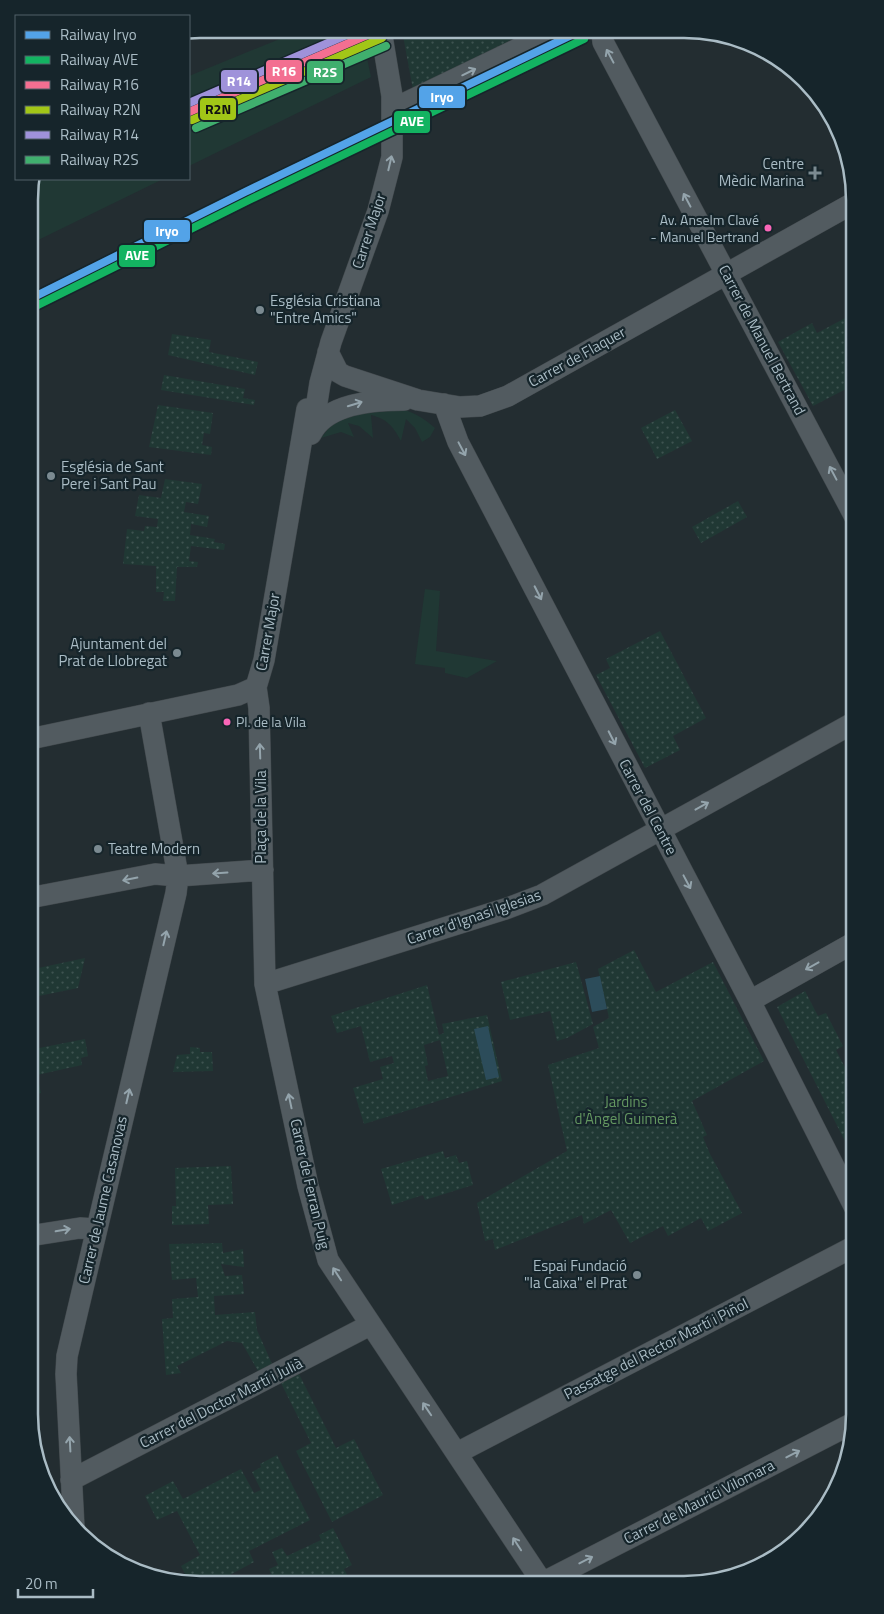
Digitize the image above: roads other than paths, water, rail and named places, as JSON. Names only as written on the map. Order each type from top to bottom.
[{"type":"street","name":"Carrer Major","points":[[314,428],[328,352],[378,211],[392,157],[393,102],[382,38]]},
{"type":"street","points":[[393,102],[539,38]]},
{"type":"street","name":"Carrer de Manuel Bertrand","points":[[603,38],[603,42],[846,500]]},
{"type":"street","name":"Carrer de Flaquer","points":[[418,400],[480,406],[508,396],[846,207]]},
{"type":"street","points":[[328,352],[338,372],[418,400]]},
{"type":"street","points":[[319,393],[340,383],[364,382]]},
{"type":"street","name":"Carrer Major","points":[[256,687],[264,660],[304,419],[312,399],[319,393]]},
{"type":"street","points":[[298,459],[314,428],[350,405],[367,401],[418,400]]},
{"type":"street","name":"Carrer del Centre","points":[[444,404],[458,442],[750,1001],[846,1190]]},
{"type":"street","points":[[38,736],[238,695],[256,687]]},
{"type":"street","name":"Plaça de la Vila","points":[[38,896],[155,874],[178,876],[263,870],[259,708],[256,687]]},
{"type":"street","points":[[142,714],[178,876]]},
{"type":"street","name":"Carrer d'Ignasi Iglesias","points":[[265,984],[508,908],[542,895],[846,727]]},
{"type":"street","name":"Carrer de Ferran Puig","points":[[263,870],[265,984],[308,1186],[328,1260],[537,1576]]},
{"type":"street","name":"Carrer de Jaume Casanovas","points":[[69,1510],[72,1480],[66,1374],[67,1356],[176,893],[178,876]]},
{"type":"street","points":[[750,1001],[846,947]]},
{"type":"street","points":[[38,1234],[75,1228],[96,1228]]},
{"type":"street","name":"Passatge del Rector Martí i Piñol","points":[[457,1453],[846,1251]]},
{"type":"street","name":"Carrer del Doctor Martí i Julià","points":[[72,1480],[370,1325]]},
{"type":"street","name":"Carrer de Maurici Vilomara","points":[[557,1576],[846,1427]]},
{"type":"water","points":[[600,976],[607,1009],[592,1012],[585,979]]},
{"type":"water","points":[[488,1026],[499,1077],[486,1080],[474,1029]]},
{"type":"rail line","name":"R14","points":[[190,103],[339,38]]},
{"type":"rail line","name":"R16","points":[[190,112],[360,38]]},
{"type":"rail line","name":"R2N","points":[[192,120],[382,38]]},
{"type":"rail line","name":"Iryo","points":[[38,295],[245,192],[565,38]]},
{"type":"rail line","name":"AVE","points":[[38,305],[249,200],[584,39]]},
{"type":"rail line","name":"R2S","points":[[196,128],[386,46]]},
{"type":"place","name":"Centre Mèdic Marina","points":[[815,173]]},
{"type":"place","name":"Av. Anselm Clavé - Manuel Bertrand","points":[[768,228]]},
{"type":"place","name":"Església Cristiana \"Entre Amics\"","points":[[260,310]]},
{"type":"place","name":"Església de Sant Pere i Sant Pau","points":[[51,476]]},
{"type":"place","name":"Ajuntament del Prat de Llobregat","points":[[177,653]]},
{"type":"place","name":"Pl. de la Vila","points":[[227,722]]},
{"type":"place","name":"Teatre Modern","points":[[98,849]]},
{"type":"place","name":"Espai Fundació \"la Caixa\" el Prat","points":[[637,1275]]},
{"type":"park label","name":"Jardins d'Àngel Guimerà","points":[[626,1110]]}]
